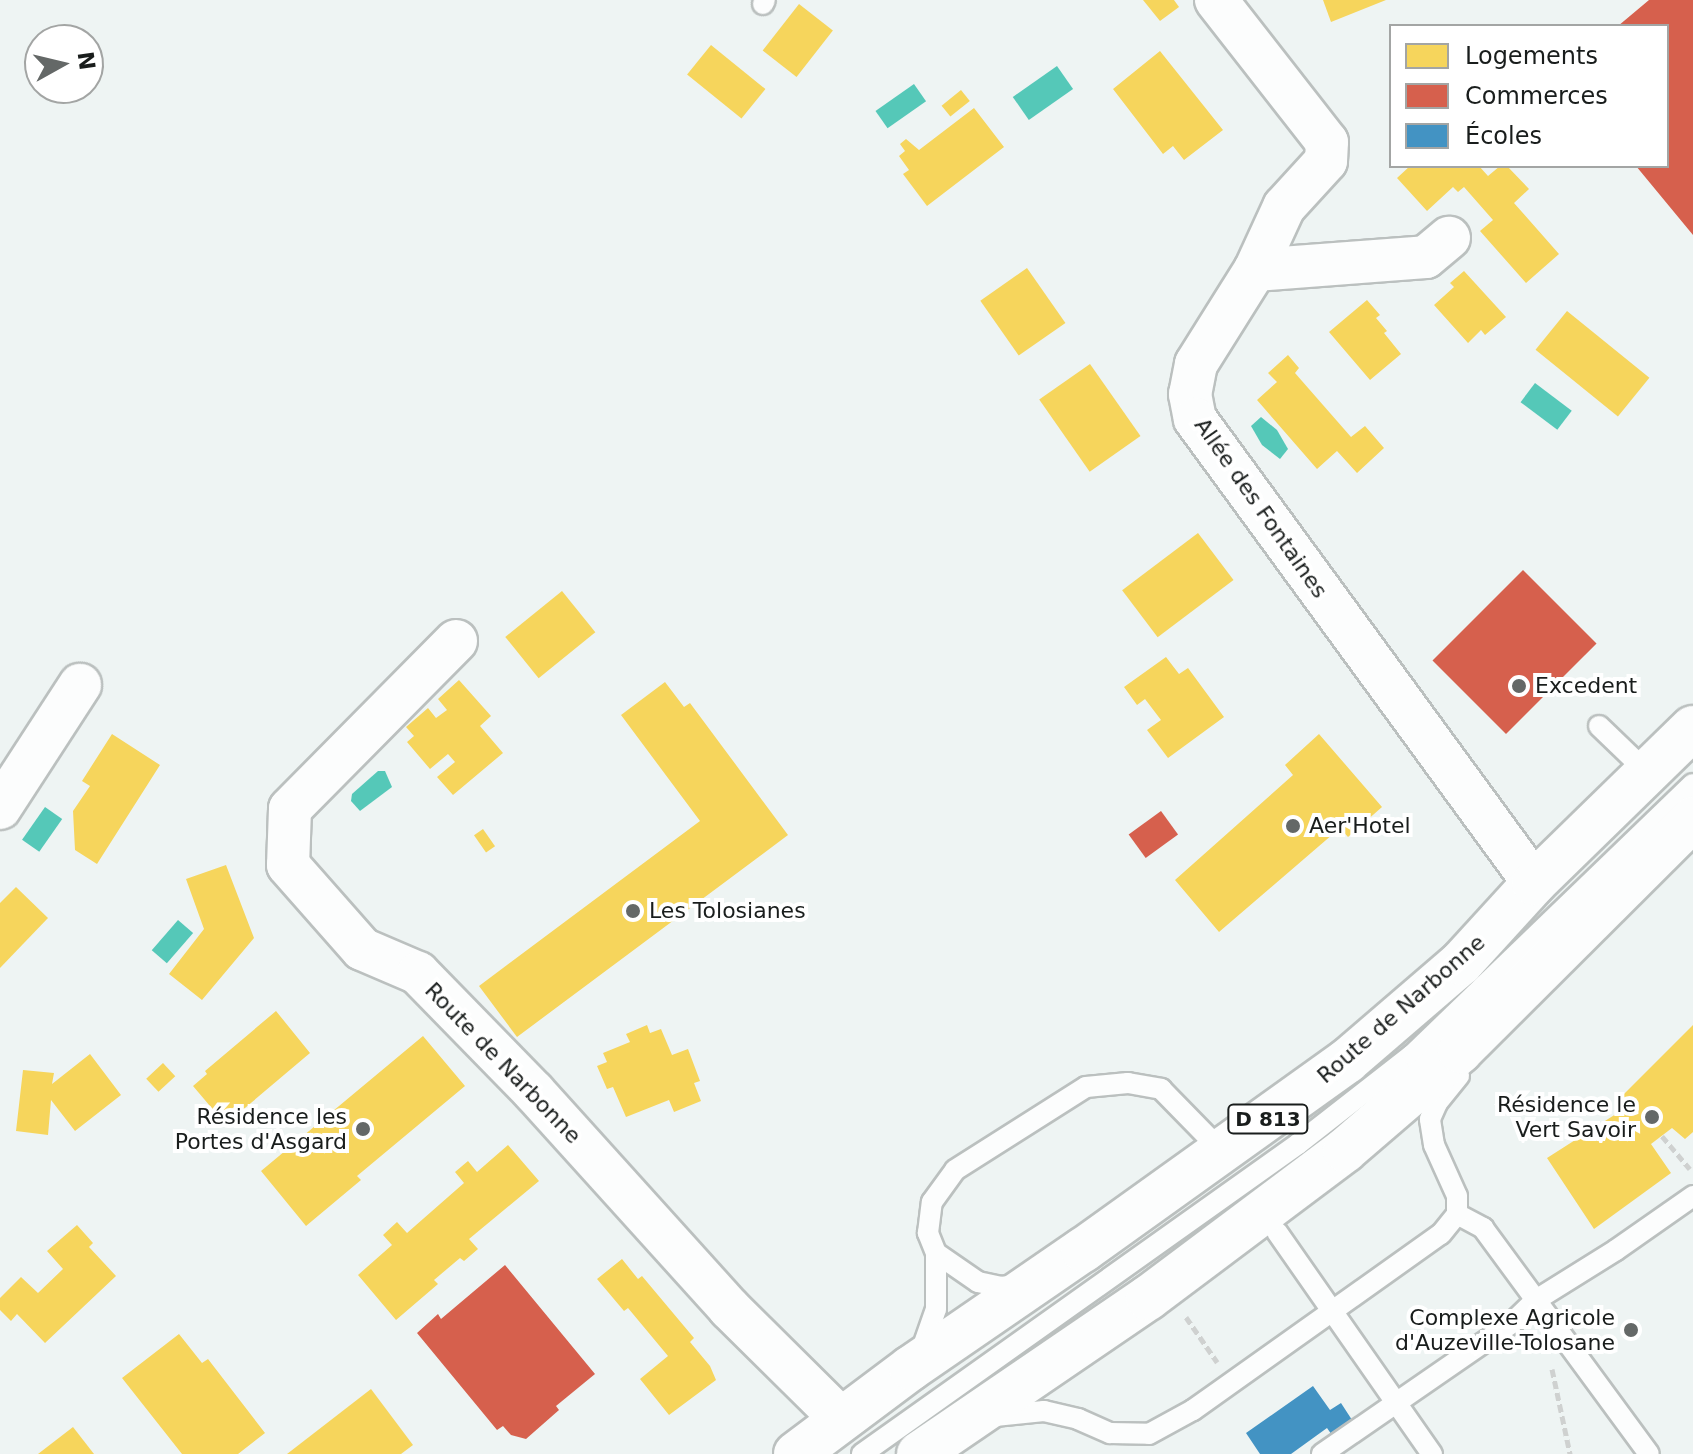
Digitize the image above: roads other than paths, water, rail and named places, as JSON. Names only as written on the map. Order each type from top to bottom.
[{"type":"main road","name":"Route de Narbonne","points":[[796,1454],[852,1437],[911,1368],[1128,1219],[1347,1061],[1461,963],[1534,883],[1693,728]]},
{"type":"main road","name":"D 813","points":[[930,1446],[1148,1298],[1345,1150],[1460,1051],[1693,819]]},
{"type":"street","name":"Allée des Fontaines","points":[[1216,0],[1327,142],[1326,161],[1284,207],[1255,270],[1196,364],[1190,394],[1195,419],[1534,883]]},
{"type":"street","points":[[1255,270],[1426,257],[1449,238]]},
{"type":"street","name":"Route de Narbonne","points":[[456,641],[290,809],[288,865],[362,949],[418,973],[534,1092],[729,1308],[852,1437]]},
{"type":"street","points":[[0,808],[80,685]]},
{"type":"lane","points":[[1599,726],[1646,771]]},
{"type":"lane","points":[[852,1437],[1298,1144],[1412,1055],[1693,784]]},
{"type":"lane","points":[[930,1446],[1004,1414],[1025,1411],[1059,1414],[1110,1433],[1149,1434],[1170,1425],[1311,1329],[1331,1311],[1441,1234],[1457,1214],[1457,1196],[1434,1145],[1430,1119],[1448,1087],[1513,1019],[1564,950]]},
{"type":"lane","points":[[911,1368],[929,1337],[936,1309],[936,1253],[928,1233],[932,1202],[955,1170],[1086,1087],[1128,1083],[1161,1089],[1212,1141]]},
{"type":"lane","points":[[1322,1454],[1513,1322],[1536,1300],[1616,1250],[1693,1196]]},
{"type":"lane","points":[[1457,1214],[1483,1228],[1649,1454]]},
{"type":"lane","points":[[1277,1232],[1432,1454]]},
{"type":"lane","points":[[936,1253],[978,1282],[1001,1287],[1033,1283]]},
{"type":"place","name":"Excedent","points":[[1519,686]]},
{"type":"place","name":"Aer'Hotel","points":[[1293,826]]},
{"type":"place","name":"Les Tolosianes","points":[[633,911]]},
{"type":"place","name":"Résidence le Vert Savoir","points":[[1652,1117]]},
{"type":"place","name":"Résidence les Portes d'Asgard","points":[[363,1129]]},
{"type":"place","name":"Complexe Agricole d'Auzeville-Tolosane","points":[[1631,1330]]}]
